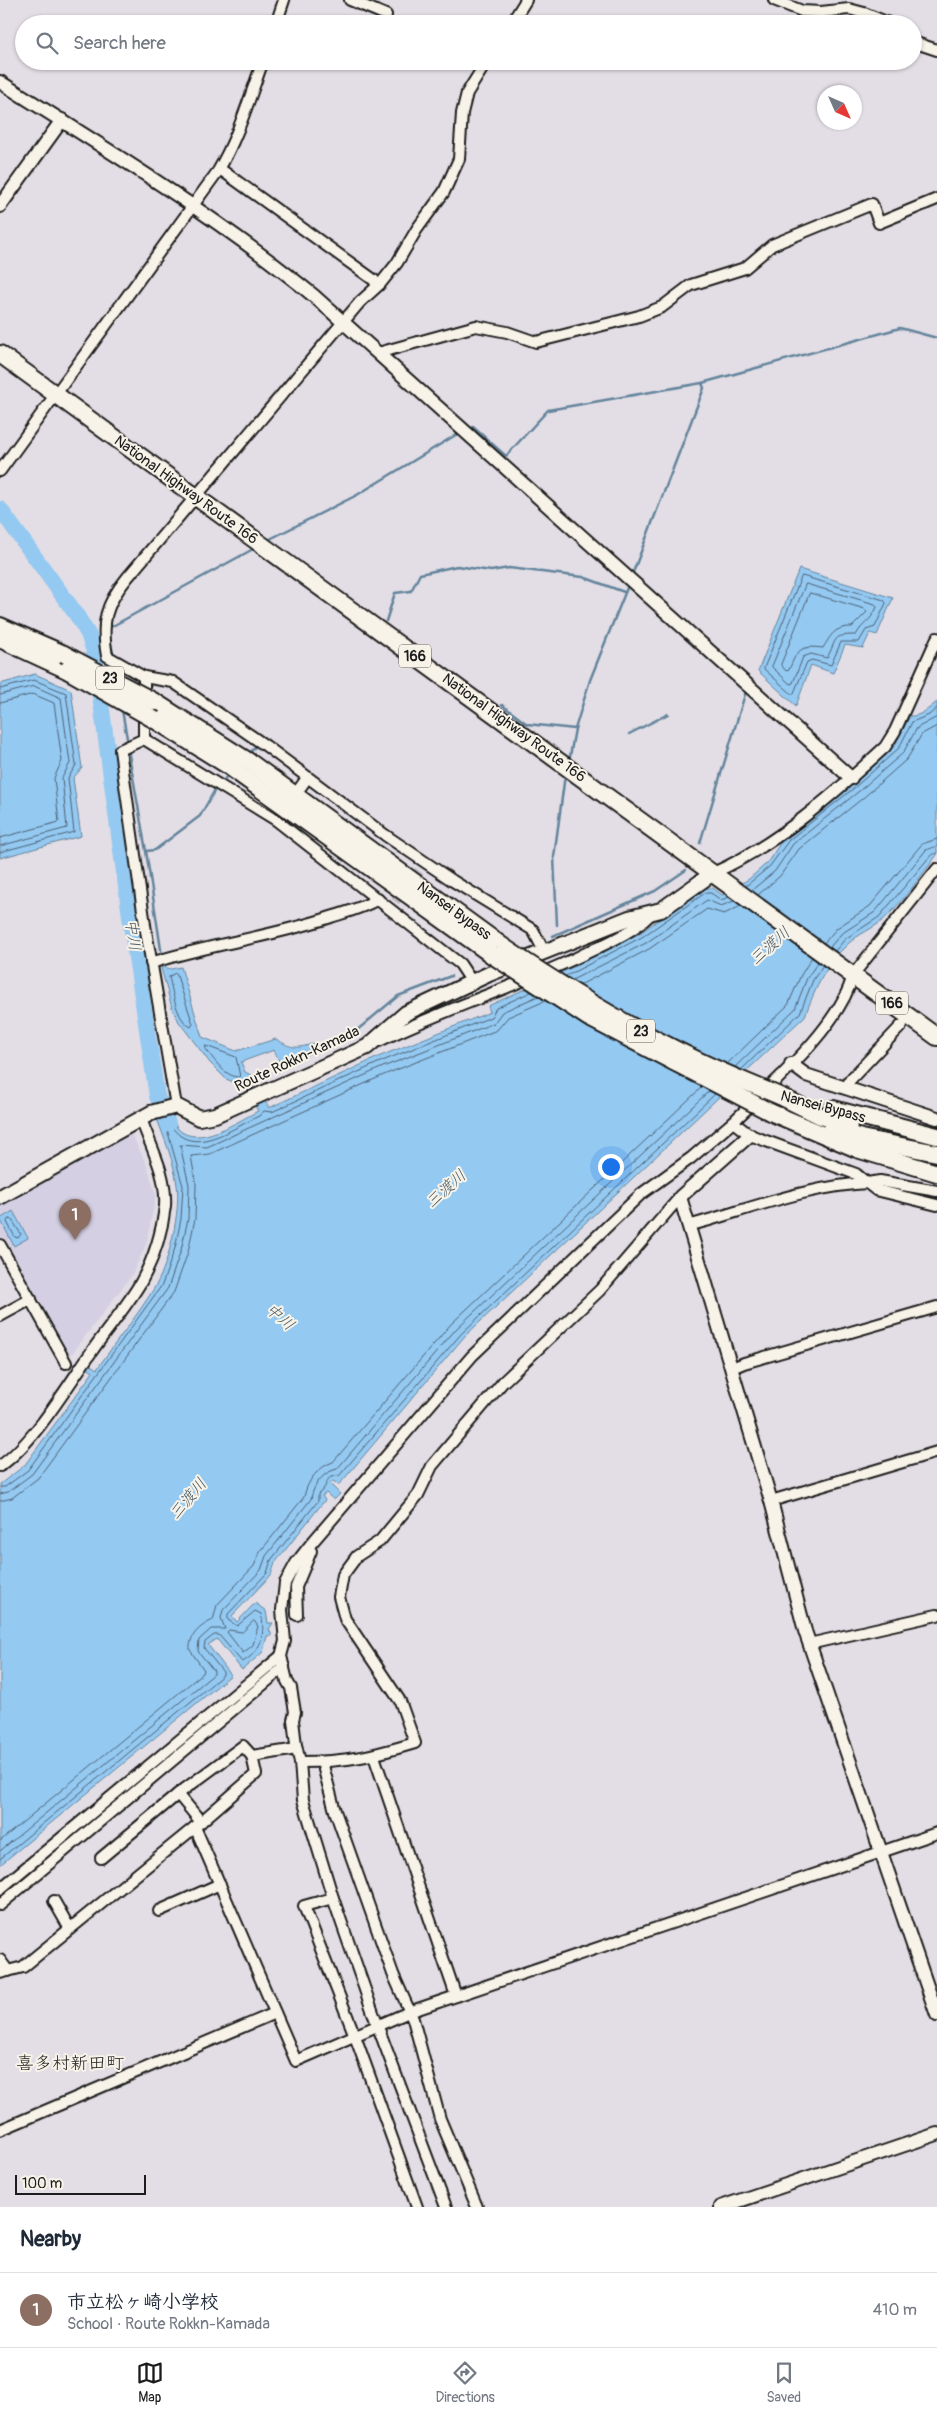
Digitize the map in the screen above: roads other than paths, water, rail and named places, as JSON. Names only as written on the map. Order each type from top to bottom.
[{"type":"highway","name":"National Highway Route 166","points":[[0,354],[935,1033]]},
{"type":"highway","name":"Nansei Bypass","points":[[0,626],[64,654],[155,702],[589,1018],[689,1072],[744,1098],[776,1106],[937,1136]]},
{"type":"highway","name":"Nansei Bypass","points":[[0,639],[67,670],[155,720],[239,764]]},
{"type":"highway","name":"Nansei Bypass","points":[[499,952],[776,1106]]},
{"type":"highway","name":"23","points":[[776,1106],[838,1122],[937,1152]]},
{"type":"highway","name":"23","points":[[776,1106],[857,1149],[937,1173]]},
{"type":"main road","name":"Route Rokkn-Kamada","points":[[176,1106],[192,1115],[206,1117],[252,1099],[366,1047],[406,1013],[472,982],[629,918],[661,910],[713,872]]},
{"type":"main road","points":[[0,1197],[130,1123],[176,1106]]},
{"type":"street","points":[[279,15],[284,0]]},
{"type":"street","points":[[350,0],[386,15]]},
{"type":"street","points":[[517,15],[526,0]]},
{"type":"street","points":[[774,0],[802,11],[849,10],[869,15]]},
{"type":"street","points":[[922,45],[937,50]]},
{"type":"street","points":[[0,471],[43,411],[57,396],[220,169],[246,111],[260,70]]},
{"type":"street","points":[[481,70],[467,93],[462,113],[459,159],[444,192],[417,229],[397,264],[360,302],[112,598],[103,625],[103,634],[106,656],[144,677],[173,682],[266,746],[423,867],[533,930],[545,953]]},
{"type":"street","points":[[0,82],[62,120],[193,206],[283,270],[630,578],[851,778]]},
{"type":"street","points":[[0,206],[62,120]]},
{"type":"street","points":[[220,169],[374,280],[377,286]]},
{"type":"street","points":[[378,353],[476,326],[507,332],[536,342],[640,316],[662,307],[691,285],[745,268],[772,245],[872,204],[878,223],[937,199]]},
{"type":"street","points":[[713,872],[728,866],[792,825],[851,778],[889,741],[937,638]]},
{"type":"street","points":[[144,677],[144,739]]},
{"type":"street","points":[[144,739],[120,750],[159,961],[176,1106]]},
{"type":"street","points":[[144,739],[276,820],[378,899],[392,905],[460,964],[472,982]]},
{"type":"street","points":[[276,820],[307,778]]},
{"type":"street","points":[[446,2207],[382,2025],[333,1898],[303,1800],[302,1762],[297,1749],[293,1720],[296,1712],[281,1656],[285,1641],[282,1610],[285,1583],[296,1563],[310,1545],[472,1356],[641,1194],[691,1158],[733,1122],[791,1064],[827,1024],[850,988],[853,975],[937,869]]},
{"type":"street","points":[[159,961],[185,952],[308,925],[367,905],[378,899]]},
{"type":"street","points":[[366,1047],[422,1020],[501,991],[606,944],[638,926],[651,914]]},
{"type":"street","points":[[846,1089],[850,1080],[902,1025]]},
{"type":"street","points":[[791,1064],[806,1075],[937,1118]]},
{"type":"street","points":[[0,1466],[15,1456],[71,1380],[140,1283],[153,1255],[162,1220],[165,1195],[146,1116]]},
{"type":"street","points":[[733,1122],[750,1135],[856,1174],[876,1190],[937,1205]]},
{"type":"street","points":[[302,1762],[348,1761],[374,1756],[416,1743],[406,1713],[396,1693],[345,1619],[338,1590],[343,1575],[357,1556],[380,1541],[418,1495],[432,1466],[503,1382],[600,1290],[680,1197],[750,1135]]},
{"type":"street","points":[[688,1226],[821,1188],[880,1181],[937,1190]]},
{"type":"street","points":[[680,1197],[771,1501],[809,1644],[937,2015]]},
{"type":"street","points":[[0,1245],[66,1363]]},
{"type":"street","points":[[0,1316],[31,1299]]},
{"type":"street","points":[[732,1368],[937,1307]]},
{"type":"street","points":[[771,1501],[937,1452]]},
{"type":"street","points":[[297,1615],[296,1587],[311,1552],[310,1545]]},
{"type":"street","points":[[809,1644],[937,1615]]},
{"type":"street","points":[[0,1889],[281,1656]]},
{"type":"street","points":[[0,1905],[284,1667]]},
{"type":"street","points":[[0,1960],[4,1972],[23,1967],[70,1929],[256,1774],[252,1756],[243,1746],[178,1794],[101,1858]]},
{"type":"street","points":[[252,1756],[297,1749]]},
{"type":"street","points":[[374,1756],[456,1996]]},
{"type":"street","points":[[322,1762],[327,1788],[392,1974],[413,2019],[440,2120],[477,2207]]},
{"type":"street","points":[[178,1794],[198,1824],[220,1884],[296,2060],[409,2012],[937,1833]]},
{"type":"street","points":[[159,1911],[220,1884]]},
{"type":"street","points":[[333,1898],[304,1906],[355,2036],[417,2207]]},
{"type":"street","points":[[54,1901],[70,1929]]},
{"type":"street","points":[[0,2130],[275,2013]]},
{"type":"street","points":[[721,2207],[937,2134]]},
{"type":"water","points":[[799,569],[893,598],[877,635],[870,633],[863,648],[845,645],[833,673],[811,665],[796,706],[758,671]]},
{"type":"water","points":[[35,674],[71,690],[82,768],[73,778],[81,836],[0,858],[0,684]]},
{"type":"water","name":"三渡川","points":[[937,702],[937,855],[911,889],[883,920],[852,940],[833,960],[817,987],[805,1016],[464,1337],[339,1485],[333,1481],[330,1484],[340,1494],[334,1500],[326,1493],[322,1496],[325,1500],[275,1563],[271,1575],[232,1616],[237,1622],[255,1603],[266,1611],[268,1623],[273,1623],[269,1629],[272,1636],[267,1636],[263,1652],[242,1670],[217,1639],[208,1645],[231,1675],[0,1865],[0,1484],[24,1466],[93,1372],[87,1368],[89,1364],[97,1369],[142,1306],[161,1275],[173,1236],[178,1195],[176,1176],[157,1119],[172,1115],[178,1129],[186,1134],[196,1136],[218,1131],[258,1111],[254,1104],[265,1100],[269,1108],[378,1057],[490,1012],[488,1006],[573,967],[640,933],[703,888],[713,888],[722,895],[749,879],[767,863],[785,836],[851,784],[895,745],[910,716],[921,714]]},
{"type":"water","points":[[181,967],[202,1037],[236,1051],[276,1039],[286,1045],[295,1047],[315,1043],[317,1050],[281,1065],[274,1050],[241,1062],[245,1072],[251,1075],[249,1081],[241,1085],[226,1079],[210,1063],[179,1022],[172,1008],[161,968],[171,969]]},
{"type":"water","points":[[13,1211],[28,1238],[14,1246],[0,1219]]},
{"type":"waterway","points":[[469,429],[473,427],[506,456],[548,410],[702,383],[900,328],[937,338]]},
{"type":"waterway","points":[[632,575],[704,388],[702,383]]},
{"type":"waterway","points":[[266,541],[357,495],[459,433]]},
{"type":"waterway","name":"中川","points":[[0,509],[76,614],[88,634],[94,651],[131,924],[157,1096],[168,1123]]},
{"type":"waterway","points":[[109,628],[255,548]]},
{"type":"waterway","points":[[386,621],[395,593],[411,591],[420,574],[457,566],[491,571],[509,568],[583,577],[624,592]]},
{"type":"waterway","points":[[569,762],[575,729],[590,680],[629,583]]},
{"type":"waterway","points":[[109,636],[114,657]]},
{"type":"waterway","points":[[700,843],[746,691]]},
{"type":"waterway","points":[[502,705],[527,724],[575,729]]},
{"type":"waterway","points":[[122,710],[128,744]]},
{"type":"waterway","points":[[629,734],[668,714]]},
{"type":"waterway","points":[[248,755],[255,747]]},
{"type":"waterway","points":[[128,749],[146,851]]},
{"type":"waterway","points":[[220,784],[230,773]]},
{"type":"waterway","points":[[557,925],[554,857],[565,775]]},
{"type":"waterway","points":[[162,956],[146,851],[155,850],[200,816],[216,788]]},
{"type":"waterway","points":[[553,936],[655,891],[686,870]]},
{"type":"waterway","points":[[314,1047],[356,1031],[398,996],[451,976]]},
{"type":"waterway","points":[[247,1080],[255,1092]]},
{"type":"tunnel","points":[[395,901],[419,871]]},
{"type":"place","name":"市立松ヶ崎小学校","points":[[75,1240]]},
{"type":"district","name":"喜多村新田町","points":[[70,2063]]}]
